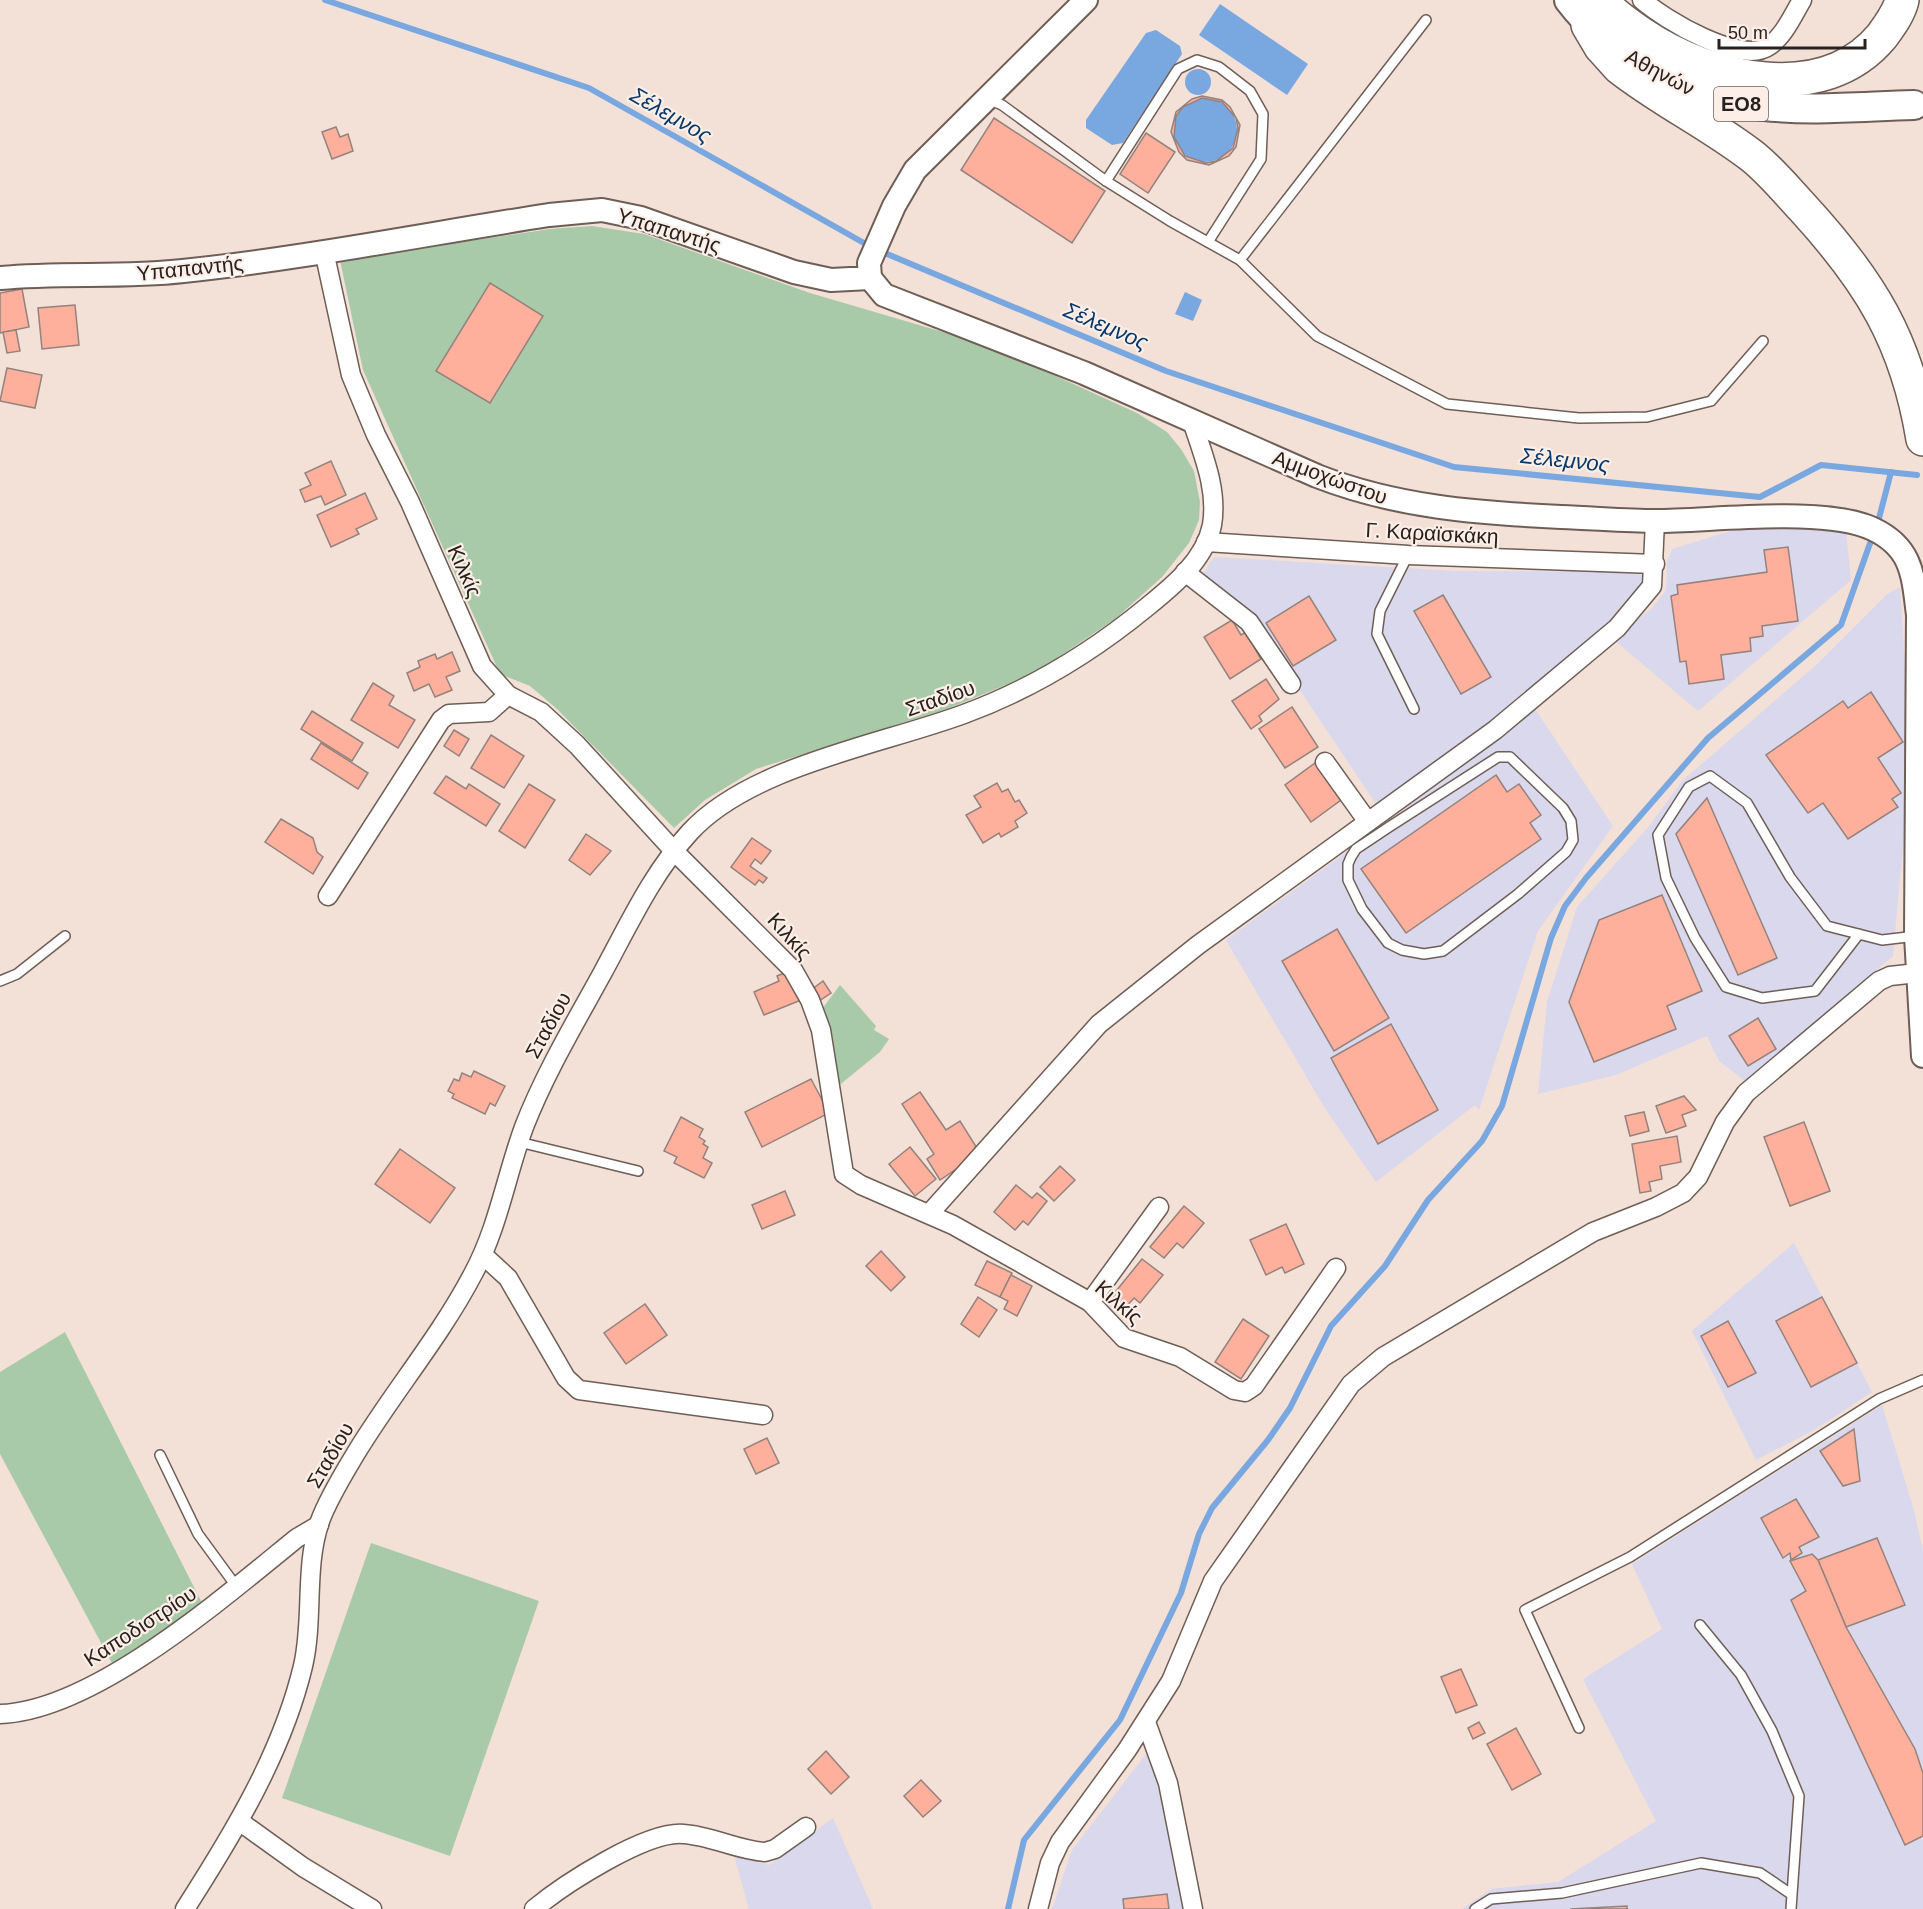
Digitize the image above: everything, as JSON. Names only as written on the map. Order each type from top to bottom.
[{"type":"highway","points":[[1586,8],[1632,28],[1682,57],[1737,74],[1794,79],[1819,76],[1847,67],[1868,52],[1888,27],[1902,0]]},
{"type":"highway","points":[[1586,8],[1601,47],[1619,67],[1754,158],[1829,236],[1872,293],[1895,337],[1916,401],[1923,440]]},
{"type":"main road","name":"Αθηνών","points":[[1586,8],[1618,50],[1671,81],[1729,102],[1795,109],[1914,105]]},
{"type":"street","points":[[869,270],[894,206],[915,170],[1086,0]]},
{"type":"street","points":[[1642,0],[1687,32],[1741,50],[1755,51],[1769,47],[1802,0]]},
{"type":"street","name":"Υπαπαντής","points":[[0,278],[40,274],[153,274],[324,251],[549,214],[602,210],[641,218],[794,272],[831,280],[869,270]]},
{"type":"street","name":"Κιλκίς","points":[[324,251],[351,375],[376,435],[411,502],[482,666],[508,695],[541,712],[577,745],[674,851],[764,938],[800,981],[816,1014],[825,1045],[844,1174],[855,1183],[929,1214],[1090,1302],[1124,1338],[1180,1357],[1234,1390],[1245,1392],[1254,1386],[1336,1269]]},
{"type":"street","name":"Αμμοχώστου","points":[[869,270],[884,295],[1012,344],[1340,485],[1400,502],[1494,514],[1655,521],[1786,517],[1864,525],[1894,543],[1906,556],[1914,578],[1918,615],[1920,874]]},
{"type":"street","name":"Σταδίου","points":[[185,1909],[239,1821],[286,1720],[302,1672],[308,1638],[313,1565],[319,1525],[334,1491],[375,1421],[452,1309],[483,1255],[519,1142],[558,1052],[636,912],[674,851],[705,817],[722,804],[763,781],[958,716],[1042,681],[1123,627],[1185,573],[1206,542],[1212,520],[1213,495],[1192,421]]},
{"type":"street","points":[[929,1214],[1099,1024],[1198,945],[1495,730],[1617,628],[1649,593],[1654,580],[1655,521]]},
{"type":"street","name":"Γ. Καραϊσκάκη","points":[[1206,542],[1408,555],[1655,564]]},
{"type":"street","points":[[1185,573],[1249,622],[1291,684]]},
{"type":"street","points":[[328,896],[441,720],[449,714],[489,712],[508,695]]},
{"type":"street","points":[[1325,762],[1368,822]]},
{"type":"street","points":[[1920,874],[1916,936],[1923,1056]]},
{"type":"street","points":[[1038,1909],[1050,1863],[1060,1842],[1146,1722],[1178,1668],[1202,1603],[1222,1565],[1343,1394],[1361,1374],[1370,1365],[1466,1306],[1593,1232],[1656,1207],[1683,1193],[1698,1177],[1725,1122],[1746,1093],[1879,981],[1890,976],[1917,973]]},
{"type":"street","points":[[1090,1302],[1160,1207]]},
{"type":"street","points":[[483,1255],[508,1278],[566,1378],[579,1390],[763,1415]]},
{"type":"street","name":"Καποδιστρίου","points":[[0,1714],[56,1702],[96,1682],[173,1636],[297,1538],[319,1525]]},
{"type":"street","points":[[1146,1722],[1168,1783],[1193,1909]]},
{"type":"street","points":[[239,1821],[303,1867],[372,1909]]},
{"type":"street","points":[[534,1909],[597,1867],[657,1838],[676,1833],[692,1835],[765,1852],[775,1849],[806,1827]]},
{"type":"lane","points":[[1240,260],[1426,20]]},
{"type":"lane","points":[[1106,181],[1178,69],[1197,60],[1219,67],[1250,91],[1263,114],[1261,159],[1208,242]]},
{"type":"lane","points":[[986,98],[1002,105],[1106,181],[1240,260],[1317,336],[1447,404],[1579,418],[1647,417],[1711,400],[1763,341]]},
{"type":"lane","points":[[1408,555],[1380,611],[1377,634],[1414,709]]},
{"type":"lane","points":[[1497,757],[1510,757],[1563,808],[1571,821],[1573,840],[1566,852],[1518,894],[1443,951],[1424,954],[1402,950],[1388,943],[1362,909],[1348,879],[1348,864],[1356,849],[1431,799],[1497,757]]},
{"type":"lane","points":[[1859,934],[1815,991],[1762,998],[1726,987],[1695,938],[1666,878],[1658,835],[1689,787],[1710,776],[1747,803],[1790,877],[1827,926],[1859,934],[1882,940],[1916,936]]},
{"type":"lane","points":[[1408,791],[1431,799]]},
{"type":"lane","points":[[0,981],[17,974],[65,936]]},
{"type":"lane","points":[[519,1142],[639,1171]]},
{"type":"lane","points":[[1579,1728],[1525,1610],[1630,1557],[1879,1399],[1923,1380]]},
{"type":"lane","points":[[160,1455],[198,1534],[236,1586]]},
{"type":"lane","points":[[1700,1625],[1741,1675],[1772,1731],[1799,1796],[1791,1909]]},
{"type":"lane","points":[[1475,1909],[1491,1899],[1562,1893],[1701,1863],[1760,1872],[1791,1894]]},
{"type":"shaded area","points":[[1744,527],[1846,531],[1851,580],[1698,711],[1614,640],[1653,607],[1666,590],[1667,562],[1672,549]]},
{"type":"shaded area","points":[[1214,557],[1455,571],[1646,572],[1644,585],[1601,633],[1380,810],[1249,614],[1201,576]]},
{"type":"shaded area","points":[[1900,587],[1911,758],[1893,956],[1745,1081],[1719,1061],[1707,1036],[1616,1075],[1538,1094],[1547,1002],[1577,907],[1650,825],[1682,781],[1816,665],[1887,594]]},
{"type":"shaded area","points":[[1533,706],[1613,826],[1538,931],[1479,1110],[1475,1105],[1376,1182],[1326,1110],[1226,940],[1401,812]]},
{"type":"shaded area","points":[[1794,1243],[1872,1392],[1816,1429],[1756,1460],[1692,1331]]},
{"type":"shaded area","points":[[1882,1405],[1913,1507],[1923,1550],[1923,1909],[1462,1909],[1491,1889],[1558,1882],[1656,1821],[1583,1679],[1662,1629],[1632,1564]]},
{"type":"shaded area","points":[[1150,1749],[1168,1816],[1185,1909],[1052,1909],[1072,1850]]},
{"type":"shaded area","points":[[833,1818],[873,1909],[749,1909],[734,1856],[769,1865]]},
{"type":"green space","points":[[592,226],[644,234],[810,293],[953,335],[1047,372],[1137,413],[1167,432],[1181,449],[1194,471],[1200,502],[1199,520],[1189,543],[1162,577],[1115,619],[1035,673],[947,709],[756,769],[705,800],[674,828],[557,709],[530,686],[500,674],[363,370],[340,260],[550,229]]},
{"type":"green space","points":[[840,985],[876,1026],[874,1030],[889,1039],[880,1052],[837,1087],[822,1009]]},
{"type":"green space","points":[[65,1332],[206,1611],[115,1669],[0,1454],[0,1372]]},
{"type":"green space","points":[[371,1543],[539,1601],[450,1856],[282,1798]]},
{"type":"water","points":[[1220,4],[1308,64],[1287,95],[1199,35]]},
{"type":"water","points":[[1156,30],[1180,46],[1182,54],[1123,143],[1112,145],[1086,128],[1086,120],[1146,33]]},
{"type":"water","points":[[1198,69],[1207,73],[1211,82],[1207,91],[1198,95],[1189,91],[1185,82],[1189,73]]},
{"type":"water","points":[[1199,98],[1211,98],[1228,107],[1235,118],[1237,130],[1235,142],[1228,153],[1211,162],[1199,162],[1187,157],[1178,148],[1173,136],[1173,124],[1178,112],[1187,103]]},
{"type":"water","points":[[1185,292],[1202,300],[1193,321],[1175,314]]},
{"type":"building","points":[[1202,96],[1222,100],[1230,107],[1240,125],[1236,147],[1229,156],[1209,165],[1187,160],[1179,152],[1171,132],[1176,112],[1192,99]],"holes":[[[1202,98],[1222,102],[1236,118],[1238,128],[1233,148],[1216,161],[1206,163],[1185,156],[1174,137],[1176,116],[1183,107]]]},
{"type":"building","points":[[994,118],[1105,191],[1072,243],[961,170]]},
{"type":"building","points":[[336,127],[340,137],[348,134],[353,151],[332,159],[322,132]]},
{"type":"building","points":[[1146,133],[1175,152],[1148,193],[1120,174]]},
{"type":"building","points":[[490,283],[543,316],[490,403],[436,371]]},
{"type":"building","points":[[22,289],[29,327],[0,333],[0,293]]},
{"type":"building","points":[[75,305],[79,345],[42,349],[38,308]]},
{"type":"building","points":[[16,330],[20,351],[7,353],[3,332]]},
{"type":"building","points":[[7,368],[42,375],[35,408],[0,401]]},
{"type":"building","points":[[331,461],[346,495],[325,505],[321,496],[305,502],[300,490],[311,485],[305,473]]},
{"type":"building","points":[[365,493],[377,519],[356,529],[359,534],[331,547],[317,515]]},
{"type":"building","points":[[1788,547],[1798,621],[1762,626],[1763,636],[1750,638],[1751,651],[1721,655],[1724,679],[1689,684],[1686,661],[1680,662],[1671,596],[1678,594],[1677,585],[1767,572],[1764,550]]},
{"type":"building","points":[[1443,595],[1491,677],[1461,694],[1414,611]]},
{"type":"building","points":[[1309,596],[1336,640],[1293,666],[1266,623]]},
{"type":"building","points":[[1232,620],[1241,635],[1250,630],[1258,644],[1254,647],[1261,659],[1230,679],[1204,637]]},
{"type":"building","points":[[452,652],[460,671],[446,677],[452,690],[435,697],[429,684],[414,691],[407,673],[420,667],[418,661],[435,654],[437,659]]},
{"type":"building","points":[[1266,679],[1279,699],[1259,716],[1262,721],[1251,729],[1232,701]]},
{"type":"building","points":[[373,683],[394,696],[389,705],[415,720],[398,748],[351,720]]},
{"type":"building","points":[[1871,692],[1903,742],[1878,758],[1901,793],[1892,799],[1898,807],[1848,839],[1823,803],[1808,813],[1766,755],[1843,701],[1848,708]]},
{"type":"building","points":[[1292,707],[1318,747],[1285,768],[1259,729]]},
{"type":"building","points":[[312,711],[363,743],[352,761],[301,729]]},
{"type":"building","points":[[454,730],[469,739],[459,756],[444,746]]},
{"type":"building","points":[[491,735],[524,756],[504,788],[471,768]]},
{"type":"building","points":[[321,743],[368,773],[358,789],[311,759]]},
{"type":"building","points":[[1315,763],[1341,800],[1311,822],[1285,785]]},
{"type":"building","points":[[1496,775],[1507,792],[1519,784],[1541,815],[1530,823],[1541,839],[1406,933],[1361,869]]},
{"type":"building","points":[[446,776],[466,789],[469,784],[500,804],[486,826],[434,793]]},
{"type":"building","points":[[997,783],[1002,792],[1008,789],[1015,802],[1019,800],[1027,813],[1015,821],[1018,827],[1001,837],[999,833],[983,843],[966,815],[981,807],[974,796]]},
{"type":"building","points":[[529,784],[555,800],[525,848],[499,831]]},
{"type":"building","points":[[1707,798],[1777,958],[1738,975],[1676,834]]},
{"type":"building","points":[[281,819],[313,838],[317,852],[323,857],[313,874],[265,842]]},
{"type":"building","points":[[586,834],[611,851],[590,875],[569,860]]},
{"type":"building","points":[[752,838],[771,851],[761,864],[755,859],[750,866],[767,878],[763,883],[759,880],[755,885],[731,867]]},
{"type":"building","points":[[1662,895],[1702,991],[1667,1006],[1676,1029],[1594,1062],[1569,1002],[1599,920]]},
{"type":"building","points":[[1337,929],[1389,1018],[1334,1051],[1282,961]]},
{"type":"building","points":[[789,971],[801,1000],[764,1015],[754,992],[779,981],[777,976]]},
{"type":"building","points":[[823,981],[831,993],[819,1001],[811,990]]},
{"type":"building","points":[[1758,1018],[1776,1049],[1748,1066],[1729,1036]]},
{"type":"building","points":[[1391,1024],[1438,1110],[1378,1144],[1331,1058]]},
{"type":"building","points":[[474,1071],[505,1086],[495,1106],[490,1103],[485,1114],[452,1098],[454,1094],[448,1091],[454,1079],[459,1081],[462,1073],[471,1077]]},
{"type":"building","points":[[811,1079],[829,1113],[762,1147],[745,1112]]},
{"type":"building","points":[[920,1092],[946,1130],[960,1121],[980,1153],[940,1180],[927,1159],[934,1154],[902,1104]]},
{"type":"building","points":[[1684,1096],[1696,1110],[1682,1115],[1686,1126],[1666,1133],[1656,1106]]},
{"type":"building","points":[[1644,1112],[1649,1131],[1630,1136],[1625,1116]]},
{"type":"building","points":[[681,1117],[703,1129],[699,1137],[708,1147],[703,1158],[712,1163],[704,1178],[674,1163],[677,1157],[664,1151]]},
{"type":"building","points":[[1804,1122],[1830,1191],[1790,1206],[1764,1137]]},
{"type":"building","points":[[1677,1136],[1681,1162],[1660,1166],[1662,1179],[1649,1182],[1651,1191],[1640,1193],[1632,1144]]},
{"type":"building","points":[[910,1147],[936,1179],[915,1196],[889,1164]]},
{"type":"building","points":[[400,1149],[455,1188],[430,1223],[375,1184]]},
{"type":"building","points":[[1060,1166],[1075,1180],[1054,1201],[1040,1187]]},
{"type":"building","points":[[1016,1185],[1032,1198],[1037,1193],[1047,1201],[1028,1225],[1023,1221],[1015,1230],[994,1212]]},
{"type":"building","points":[[785,1191],[795,1215],[762,1229],[752,1205]]},
{"type":"building","points":[[1184,1206],[1204,1223],[1183,1248],[1177,1243],[1164,1258],[1150,1247]]},
{"type":"building","points":[[1286,1224],[1304,1264],[1285,1273],[1282,1267],[1266,1275],[1250,1240]]},
{"type":"building","points":[[881,1251],[905,1277],[891,1291],[866,1266]]},
{"type":"building","points":[[1142,1259],[1163,1275],[1140,1303],[1134,1298],[1126,1307],[1112,1296]]},
{"type":"building","points":[[987,1261],[1012,1273],[1000,1297],[975,1285]]},
{"type":"building","points":[[1011,1275],[1032,1286],[1017,1316],[1004,1309],[1008,1301],[1000,1297]]},
{"type":"building","points":[[978,1297],[997,1310],[979,1337],[961,1324]]},
{"type":"building","points":[[1822,1297],[1857,1363],[1811,1387],[1776,1321]]},
{"type":"building","points":[[645,1304],[667,1335],[626,1364],[604,1333]]},
{"type":"building","points":[[1243,1319],[1269,1336],[1241,1379],[1215,1362]]},
{"type":"building","points":[[1728,1321],[1756,1373],[1728,1387],[1701,1336]]},
{"type":"building","points":[[1854,1429],[1860,1481],[1843,1486],[1820,1451]]},
{"type":"building","points":[[767,1438],[779,1463],[756,1474],[744,1449]]},
{"type":"building","points":[[1796,1499],[1819,1537],[1799,1547],[1802,1553],[1791,1560],[1790,1553],[1783,1558],[1761,1518]]},
{"type":"building","points":[[1877,1538],[1905,1605],[1846,1627],[1818,1560]]},
{"type":"building","points":[[1812,1554],[1818,1560],[1846,1627],[1915,1749],[1923,1773],[1923,1836],[1905,1845],[1791,1600],[1806,1591],[1790,1561]]},
{"type":"building","points":[[1461,1669],[1477,1705],[1456,1713],[1441,1677]]},
{"type":"building","points":[[1479,1722],[1485,1733],[1473,1739],[1468,1728]]},
{"type":"building","points":[[1516,1728],[1541,1774],[1512,1790],[1487,1744]]},
{"type":"building","points":[[826,1751],[849,1777],[831,1794],[808,1769]]},
{"type":"building","points":[[921,1780],[941,1801],[923,1817],[904,1796]]},
{"type":"building","points":[[1167,1894],[1169,1909],[1124,1909],[1123,1899]]},
{"type":"building","points":[[1627,1906],[1627,1909],[1570,1909]]},
{"type":"waterway","name":"Σέλεμνος","points":[[325,0],[589,88],[871,247]]},
{"type":"waterway","name":"Σέλεμνος","points":[[880,251],[1166,371],[1454,467],[1760,497],[1821,465],[1917,475]]},
{"type":"waterway","points":[[1877,526],[1891,472]]},
{"type":"waterway","points":[[1008,1909],[1024,1840],[1120,1720],[1181,1593],[1199,1534],[1212,1508],[1268,1440],[1290,1408],[1331,1326],[1385,1266],[1428,1200],[1482,1141],[1502,1106],[1551,938],[1565,906],[1586,878],[1708,738],[1841,625],[1873,535]]}]
